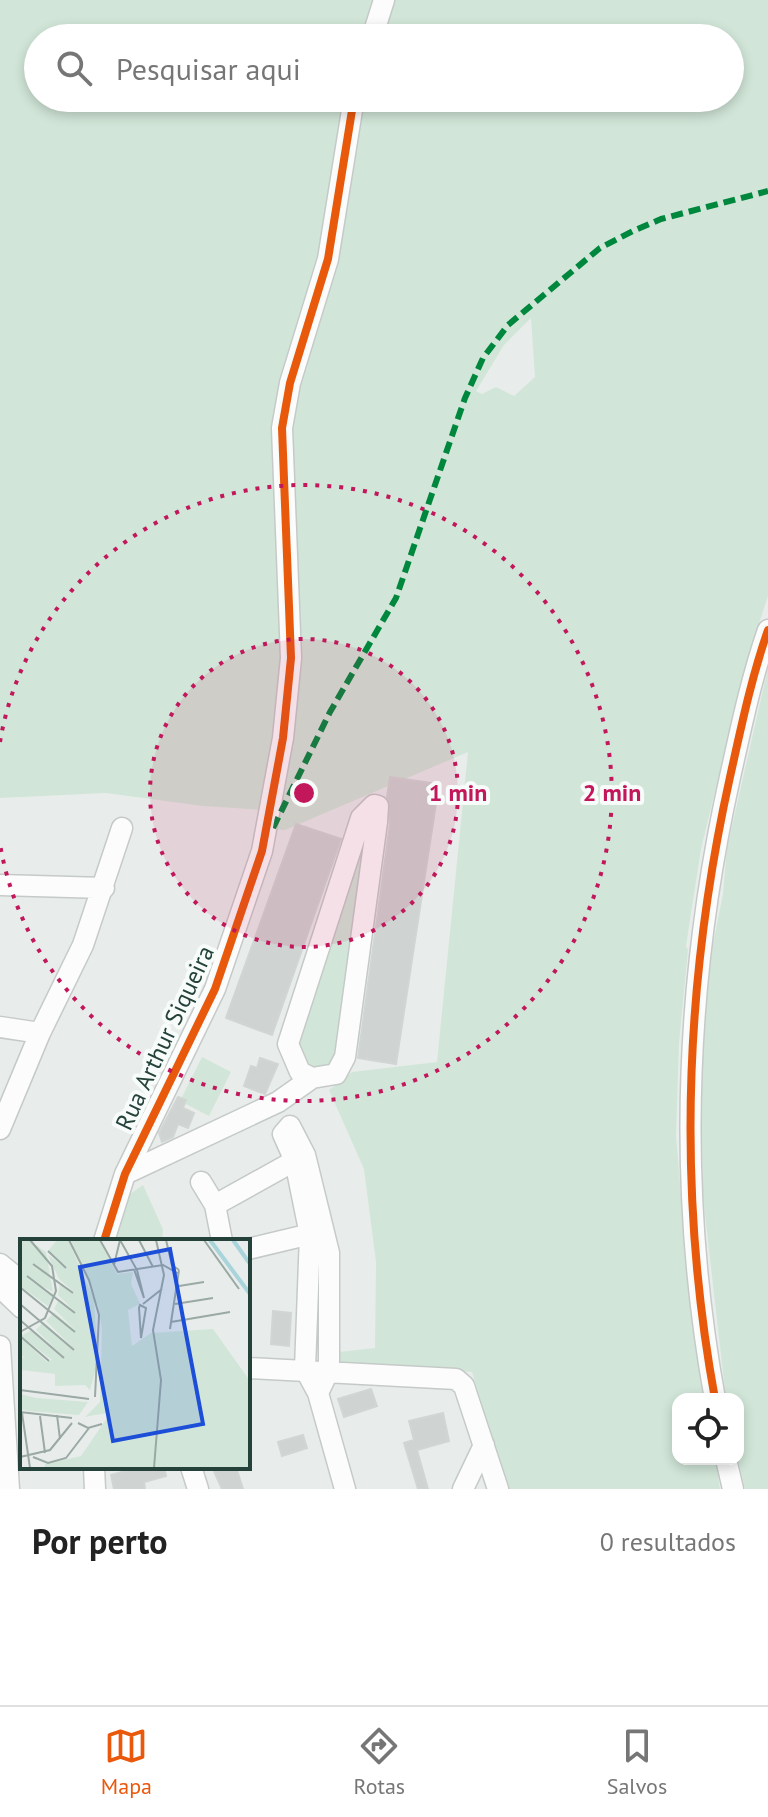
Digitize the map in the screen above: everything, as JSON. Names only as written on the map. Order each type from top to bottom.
[{"type":"street","points":[[376,24],[384,0]]},
{"type":"street","name":"Rua Arthur Siqueira","points":[[105,1239],[125,1174],[215,989],[262,851],[283,738],[291,658],[282,428],[290,383],[328,259],[352,112]]},
{"type":"street","points":[[714,1393],[699,1300],[692,1223],[690,1050],[712,863],[748,694],[768,630]]},
{"type":"street","name":"Rua Arthur Siqueira","points":[[125,1174],[278,1102],[312,1078],[336,1074],[345,1057],[377,822],[378,806],[374,805],[361,818],[288,1044],[300,1072],[312,1078]]},
{"type":"street","points":[[0,1129],[40,1033],[83,945],[122,828]]},
{"type":"street","points":[[0,885],[104,888]]},
{"type":"street","points":[[0,1027],[40,1033]]},
{"type":"street","points":[[215,1205],[300,1158],[317,1233],[329,1253],[305,1369],[318,1393],[345,1489]]},
{"type":"street","points":[[201,1182],[215,1205],[222,1239]]},
{"type":"street","points":[[250,1249],[317,1233]]},
{"type":"street","points":[[0,1264],[20,1280]]},
{"type":"street","points":[[0,1287],[20,1306]]},
{"type":"street","points":[[318,1300],[329,1370],[318,1393]]},
{"type":"street","points":[[0,1346],[3,1443],[9,1489]]},
{"type":"street","points":[[250,1368],[456,1379],[464,1386],[498,1489]]},
{"type":"street","points":[[463,1489],[484,1445]]},
{"type":"street","points":[[727,1465],[733,1489]]},
{"type":"street","points":[[94,1469],[95,1489]]},
{"type":"street","points":[[192,1469],[198,1489]]},
{"type":"green space","points":[[0,0],[768,0],[768,596],[747,660],[701,849],[686,946],[676,1136],[692,1324],[704,1393],[672,1393],[672,1465],[716,1465],[720,1489],[507,1489],[472,1372],[339,1364],[339,1352],[375,1348],[376,1262],[364,1169],[329,1090],[352,1072],[437,1062],[468,752],[285,830],[260,829],[264,810],[203,806],[106,793],[0,798]],"holes":[[[531,318],[535,377],[514,396],[496,387],[482,394],[476,391],[504,345]]]},
{"type":"green space","points":[[768,668],[768,1489],[745,1489],[739,1465],[744,1465],[744,1393],[725,1393],[703,1197],[701,1063],[711,954],[723,894],[727,848]]},
{"type":"green space","points":[[367,826],[336,1054],[326,1069],[319,1069],[306,1061],[295,1040]]},
{"type":"green space","points":[[202,1057],[231,1072],[209,1116],[180,1101]]},
{"type":"green space","points":[[143,1185],[163,1229],[162,1239],[113,1239],[126,1197]]},
{"type":"building","points":[[390,777],[439,784],[396,1064],[358,1058],[390,824],[387,797]]},
{"type":"building","points":[[296,824],[341,839],[272,1035],[226,1018]]},
{"type":"building","points":[[260,1058],[278,1064],[265,1094],[244,1086],[251,1066],[257,1068]]},
{"type":"building","points":[[178,1097],[186,1100],[183,1108],[194,1113],[188,1128],[178,1124],[173,1137],[162,1142],[159,1133]]},
{"type":"building","points":[[273,1311],[291,1313],[289,1346],[271,1344]]},
{"type":"building","points":[[371,1389],[377,1406],[344,1417],[338,1399]]},
{"type":"building","points":[[443,1413],[449,1441],[417,1450],[428,1489],[418,1489],[404,1443],[414,1440],[409,1421]]},
{"type":"building","points":[[303,1435],[307,1448],[282,1456],[278,1442]]},
{"type":"building","points":[[133,1469],[164,1469],[166,1476],[144,1482],[145,1489],[114,1489],[111,1475]]},
{"type":"building","points":[[213,1469],[237,1469],[243,1489],[222,1489]]},
{"type":"marked path","points":[[273,828],[330,712],[396,598],[465,398],[483,358],[508,325],[600,248],[661,219],[768,191]]},
{"type":"cycle path","points":[[105,1239],[125,1174],[215,989],[262,851],[283,738],[291,658],[282,428],[290,383],[328,259],[352,112]]},
{"type":"cycle path","points":[[714,1393],[695,1243],[691,1165],[695,1010],[715,855],[742,722],[768,630]]}]
